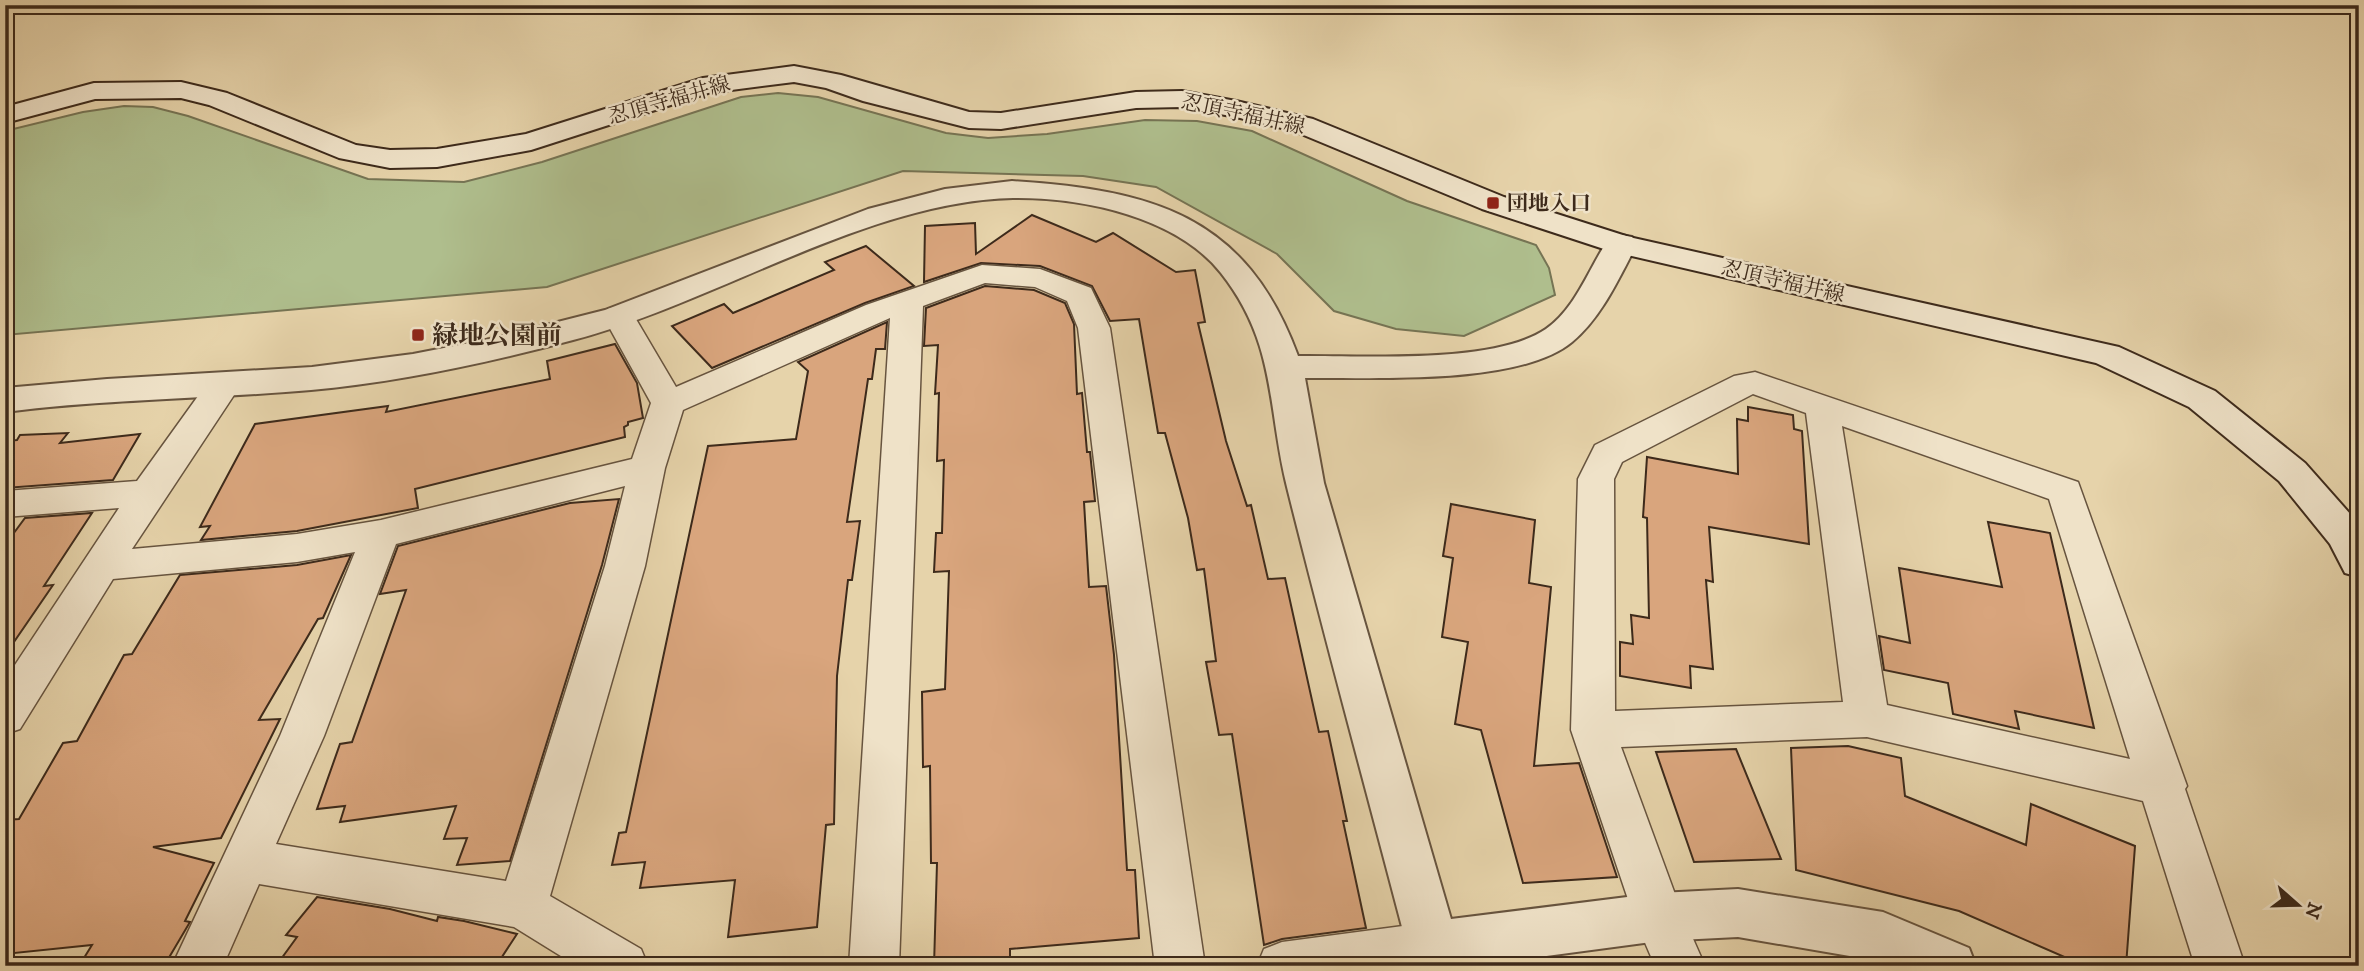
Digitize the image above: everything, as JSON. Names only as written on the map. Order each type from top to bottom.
[{"type":"main road","name":"忍頂寺福井線","points":[[5,115],[94,91],[181,90],[218,99],[349,152],[390,159],[437,158],[531,142],[703,86],[752,77],[794,74],[832,81],[884,99],[969,120],[1001,121],[1093,104],[1182,99],[1303,125],[1493,203],[1621,244],[2107,355],[2202,399],[2292,472],[2346,536],[2359,562]]},
{"type":"main road","points":[[5,400],[46,394],[223,386],[407,366],[516,345],[619,316],[865,217],[947,196],[1026,188],[1123,203],[1187,229],[1231,263],[1261,307],[1285,367],[1303,474],[1436,956],[1659,917],[1738,913],[1883,937],[1950,966]]},
{"type":"main road","points":[[1285,367],[1462,362],[1520,354],[1557,338],[1587,306],[1621,244]]},
{"type":"street","points":[[668,403],[907,301],[982,274],[1040,278],[1080,295],[1094,328],[1180,966]]},
{"type":"street","points":[[874,966],[907,301]]},
{"type":"street","points":[[523,906],[625,566],[647,468],[668,403],[619,316]]},
{"type":"street","points":[[1680,966],[1659,917],[1593,730],[1596,479],[1608,454],[1746,384],[1755,383],[2065,491],[2164,786],[2220,966]]},
{"type":"street","points":[[5,716],[148,493],[223,386]]},
{"type":"street","points":[[1822,405],[1867,719]]},
{"type":"street","points":[[103,566],[297,548],[381,534],[647,468]]},
{"type":"street","points":[[5,504],[148,493]]},
{"type":"street","points":[[197,966],[248,861],[302,736],[381,534]]},
{"type":"street","points":[[1593,730],[1867,719],[2164,786]]},
{"type":"street","points":[[248,861],[523,906],[622,966]]},
{"type":"street","points":[[1282,966],[1436,956]]},
{"type":"green space","points":[[778,93],[818,97],[946,133],[988,138],[1047,134],[1145,120],[1197,121],[1252,131],[1407,201],[1536,245],[1549,268],[1555,295],[1464,336],[1396,329],[1334,311],[1277,254],[1156,187],[1083,176],[903,171],[547,287],[5,335],[5,131],[83,112],[124,106],[153,107],[188,116],[368,179],[464,182],[542,162],[741,97]]},
{"type":"building","points":[[1032,215],[1096,242],[1113,233],[1176,272],[1195,270],[1205,322],[1198,323],[1226,441],[1247,506],[1251,505],[1268,579],[1285,578],[1319,732],[1328,731],[1347,821],[1343,821],[1366,928],[1282,939],[1264,945],[1232,734],[1219,735],[1206,662],[1216,661],[1204,569],[1197,570],[1188,518],[1165,433],[1158,433],[1139,319],[1110,321],[1092,286],[1040,266],[981,263],[924,282],[925,226],[975,223],[976,254]]},
{"type":"building","points":[[866,246],[914,286],[865,303],[712,368],[672,326],[724,304],[733,313],[834,270],[825,262]]},
{"type":"building","points":[[985,286],[1034,290],[1065,303],[1074,324],[1077,394],[1082,393],[1095,501],[1084,502],[1089,587],[1106,586],[1114,655],[1127,870],[1135,870],[1139,938],[1010,949],[1010,962],[934,966],[937,863],[931,863],[930,766],[923,767],[922,692],[945,689],[949,571],[934,572],[936,533],[942,533],[944,460],[937,461],[939,393],[935,394],[938,345],[924,346],[926,308]]},
{"type":"building","points":[[887,322],[885,349],[876,349],[872,379],[868,379],[847,522],[860,521],[852,580],[848,580],[837,676],[834,824],[826,825],[817,927],[728,937],[735,880],[640,888],[645,862],[612,865],[619,833],[626,832],[708,446],[796,439],[808,371],[798,362]]},
{"type":"building","points":[[615,344],[637,383],[643,418],[628,422],[624,427],[625,437],[415,489],[418,508],[297,531],[201,540],[210,526],[200,527],[255,424],[388,406],[386,412],[550,379],[547,361]]},
{"type":"building","points":[[1748,407],[1793,415],[1794,429],[1802,431],[1809,544],[1709,527],[1713,582],[1706,580],[1713,669],[1690,666],[1691,688],[1620,676],[1620,642],[1633,644],[1631,615],[1649,618],[1647,518],[1643,517],[1647,457],[1738,474],[1737,419],[1748,421]]},
{"type":"building","points":[[68,433],[60,443],[140,434],[113,480],[5,488],[5,441],[17,440],[20,435]]},
{"type":"building","points":[[619,499],[602,565],[510,861],[457,865],[467,838],[444,839],[456,806],[340,822],[345,806],[317,809],[340,744],[352,742],[406,590],[380,594],[398,546],[570,503]]},
{"type":"building","points":[[1451,504],[1535,520],[1529,583],[1551,587],[1534,766],[1579,763],[1617,877],[1523,883],[1481,730],[1455,724],[1468,642],[1442,637],[1453,558],[1443,556]]},
{"type":"building","points":[[92,513],[44,586],[53,585],[5,655],[5,545],[25,518]]},
{"type":"building","points":[[1988,522],[2050,533],[2094,728],[2015,711],[2019,729],[1953,714],[1948,683],[1884,670],[1879,636],[1910,643],[1899,568],[2002,587]]},
{"type":"building","points":[[351,555],[323,618],[318,619],[259,720],[280,719],[221,838],[153,847],[214,863],[185,921],[190,922],[164,966],[79,966],[92,945],[5,954],[5,820],[19,819],[63,743],[77,741],[124,655],[132,654],[180,575],[297,565]]},
{"type":"building","points":[[1848,746],[1901,758],[1905,796],[2026,845],[2031,804],[2135,846],[2126,966],[2085,966],[1959,911],[1796,870],[1791,748]]},
{"type":"building","points":[[1736,749],[1781,859],[1694,862],[1656,752]]},
{"type":"building","points":[[317,897],[390,909],[437,921],[438,917],[464,921],[517,934],[496,966],[276,966],[297,937],[286,935]]},
{"type":"place","name":"団地入口","points":[[1493,203]]},
{"type":"place","name":"緑地公園前","points":[[418,335]]}]
